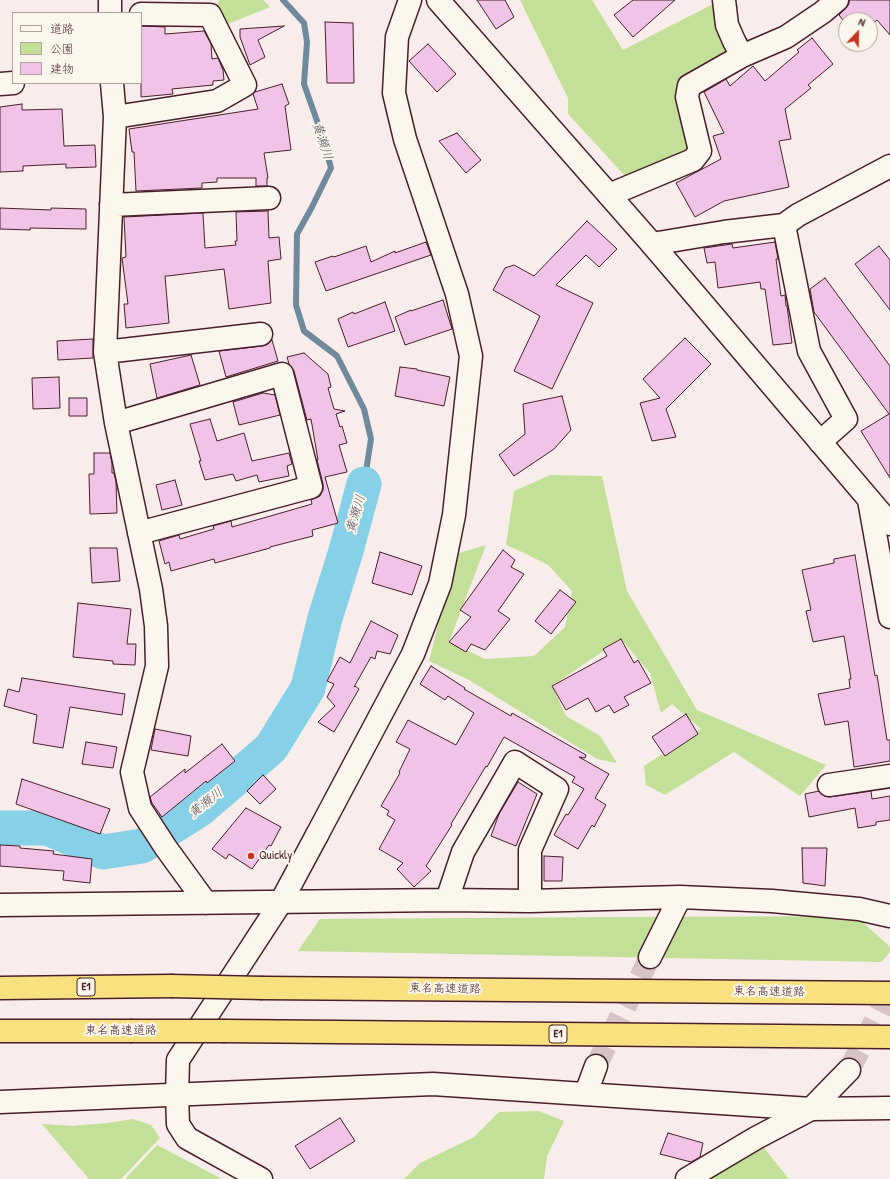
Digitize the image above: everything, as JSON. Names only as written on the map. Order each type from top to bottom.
[{"type":"highway","name":"東名高速道路","points":[[0,988],[171,986],[890,993]]},
{"type":"highway","name":"東名高速道路","points":[[0,1031],[225,1031],[890,1037]]},
{"type":"street","points":[[110,0],[110,12]]},
{"type":"street","points":[[261,1179],[187,1138],[178,1124],[178,1060],[281,902],[413,654],[440,584],[454,515],[470,356],[457,294],[406,139],[394,93],[397,37],[410,0]]},
{"type":"street","points":[[438,0],[652,244],[890,524]]},
{"type":"street","points":[[724,0],[727,25],[742,56]]},
{"type":"street","points":[[609,195],[693,160],[700,150],[687,97],[689,86],[742,56],[786,37],[823,12],[837,0]]},
{"type":"street","points":[[115,117],[217,102],[245,85],[210,15],[142,14]]},
{"type":"street","points":[[0,84],[12,83]]},
{"type":"street","points":[[112,84],[115,117],[105,352],[116,423],[151,589],[156,626],[157,666],[132,772],[140,808],[166,848],[206,903]]},
{"type":"street","points":[[652,244],[724,232],[784,225],[798,215],[890,166]]},
{"type":"street","points":[[111,205],[269,198]]},
{"type":"street","points":[[784,225],[809,351],[846,419],[820,442]]},
{"type":"street","points":[[105,352],[260,334]]},
{"type":"street","points":[[116,423],[282,374],[312,487],[139,533]]},
{"type":"street","points":[[869,500],[890,617]]},
{"type":"street","points":[[447,900],[463,852],[515,762],[557,789],[530,850],[530,901]]},
{"type":"street","points":[[829,785],[890,776]]},
{"type":"street","points":[[0,905],[447,900],[530,901],[680,898],[772,901],[859,909],[890,916]]},
{"type":"street","points":[[650,957],[680,898]]},
{"type":"street","points":[[586,1093],[596,1066]]},
{"type":"street","points":[[687,1179],[756,1138],[810,1109],[849,1070]]},
{"type":"street","points":[[0,1102],[433,1084],[810,1109],[890,1108]]},
{"type":"green space","points":[[219,0],[263,0],[270,7],[228,24],[217,5]]},
{"type":"green space","points":[[520,0],[592,0],[623,50],[715,3],[730,57],[687,97],[696,150],[627,178],[568,114],[568,98]]},
{"type":"green space","points":[[550,475],[602,476],[627,591],[697,710],[826,765],[800,796],[734,752],[665,795],[646,785],[644,766],[701,729],[672,704],[661,713],[650,673],[621,639],[552,686],[566,716],[600,736],[617,763],[597,759],[469,680],[429,661],[456,554],[486,545],[449,642],[485,659],[534,656],[565,627],[572,591],[548,565],[506,545],[514,491]]},
{"type":"green space","points":[[856,916],[890,947],[890,952],[881,962],[298,951],[320,919]]},
{"type":"green space","points":[[539,1111],[564,1121],[547,1156],[544,1179],[404,1179],[420,1163],[474,1137],[499,1112]]},
{"type":"green space","points":[[133,1119],[151,1125],[160,1138],[121,1179],[89,1179],[42,1124],[72,1126]]},
{"type":"green space","points":[[756,1138],[789,1179],[694,1179]]},
{"type":"green space","points":[[157,1145],[222,1179],[125,1179]]},
{"type":"building","points":[[477,0],[505,0],[514,17],[496,29]]},
{"type":"building","points":[[633,0],[675,0],[633,37],[614,15]]},
{"type":"building","points":[[849,0],[890,0],[890,35],[878,21],[878,12],[842,12],[849,4]]},
{"type":"building","points":[[325,22],[353,23],[354,83],[327,83]]},
{"type":"building","points":[[142,26],[165,27],[165,34],[204,31],[211,44],[212,59],[218,58],[223,70],[224,80],[213,81],[213,85],[172,89],[173,94],[141,97]]},
{"type":"building","points":[[284,26],[258,40],[265,57],[250,65],[240,37],[240,29]]},
{"type":"building","points":[[812,38],[833,64],[808,85],[811,88],[785,109],[791,139],[779,141],[789,187],[724,201],[695,217],[676,183],[721,159],[713,136],[724,133],[704,92],[726,79],[730,86],[753,66],[765,81],[799,52],[797,50]]},
{"type":"building","points":[[428,44],[456,74],[437,92],[409,61]]},
{"type":"building","points":[[282,84],[289,104],[285,106],[291,150],[264,153],[268,178],[267,186],[256,186],[256,178],[217,178],[217,182],[202,183],[202,188],[136,191],[134,152],[132,152],[129,129],[258,109],[253,94],[255,92]]},
{"type":"building","points":[[22,104],[22,110],[62,109],[64,146],[95,145],[96,167],[66,168],[66,164],[23,166],[23,171],[0,172],[0,107]]},
{"type":"building","points":[[457,133],[481,160],[466,173],[439,141]]},
{"type":"building","points":[[0,208],[51,210],[51,208],[86,209],[86,229],[0,229]]},
{"type":"building","points":[[268,211],[269,238],[279,237],[281,259],[268,261],[271,303],[229,309],[224,269],[165,276],[169,323],[126,328],[124,304],[128,304],[122,258],[126,257],[124,217],[203,213],[205,248],[236,245],[236,212]]},
{"type":"building","points":[[587,221],[617,249],[599,267],[586,255],[556,285],[593,303],[552,389],[514,371],[540,316],[493,290],[505,268],[514,265],[534,276]]},
{"type":"building","points":[[426,242],[431,255],[326,291],[315,262],[366,246],[371,262],[395,251],[395,253]]},
{"type":"building","points":[[775,242],[781,296],[785,295],[792,343],[773,345],[765,289],[761,289],[760,282],[718,288],[715,262],[707,263],[704,248],[732,244],[733,248]]},
{"type":"building","points":[[879,246],[890,260],[890,310],[855,264]]},
{"type":"building","points":[[825,278],[890,366],[890,478],[861,431],[889,414],[814,312],[810,289]]},
{"type":"building","points":[[443,300],[452,329],[405,345],[395,317],[411,310]]},
{"type":"building","points":[[385,302],[395,331],[348,347],[338,319],[353,312],[354,314]]},
{"type":"building","points":[[685,338],[711,364],[666,409],[676,437],[652,441],[640,403],[660,398],[643,379]]},
{"type":"building","points":[[93,339],[93,358],[58,360],[57,341]]},
{"type":"building","points":[[272,340],[278,361],[226,377],[219,351],[262,346],[268,344]]},
{"type":"building","points":[[304,353],[328,374],[331,387],[328,388],[334,409],[345,411],[336,414],[340,427],[342,426],[347,443],[339,445],[347,472],[325,477],[338,523],[312,530],[313,536],[215,563],[214,559],[171,571],[169,562],[165,564],[159,541],[179,535],[180,539],[214,529],[213,526],[231,521],[232,527],[312,504],[311,500],[320,496],[323,490],[323,484],[317,460],[311,419],[307,420],[294,371],[289,364],[287,357]]},
{"type":"building","points":[[191,355],[200,385],[157,398],[150,364]]},
{"type":"building","points":[[400,367],[417,369],[450,377],[444,406],[395,396]]},
{"type":"building","points":[[59,377],[60,408],[33,409],[32,378]]},
{"type":"building","points":[[263,393],[275,395],[280,415],[239,425],[233,402]]},
{"type":"building","points":[[562,396],[571,430],[554,449],[514,476],[499,455],[525,434],[523,404]]},
{"type":"building","points":[[69,398],[87,398],[87,416],[69,416]]},
{"type":"building","points":[[210,419],[217,441],[244,433],[252,461],[289,453],[292,464],[287,466],[289,476],[259,482],[257,475],[236,481],[233,474],[205,480],[190,424]]},
{"type":"building","points":[[94,453],[110,453],[112,473],[114,473],[116,482],[117,513],[90,514],[89,474],[94,474]]},
{"type":"building","points":[[175,480],[182,505],[162,510],[156,485]]},
{"type":"building","points":[[90,548],[117,548],[120,581],[92,583]]},
{"type":"building","points":[[503,550],[515,560],[511,567],[524,574],[498,611],[510,619],[485,650],[471,644],[466,652],[449,642],[471,617],[460,610]]},
{"type":"building","points":[[380,552],[422,566],[412,595],[372,583]]},
{"type":"building","points":[[855,555],[875,676],[877,675],[887,740],[890,740],[890,761],[854,767],[848,721],[825,725],[818,694],[850,688],[849,679],[851,679],[844,636],[813,642],[806,611],[811,610],[802,570],[834,563],[834,559]]},
{"type":"building","points":[[560,590],[576,602],[551,634],[535,621]]},
{"type":"building","points":[[78,603],[131,609],[127,644],[136,644],[135,665],[113,664],[113,661],[73,657]]},
{"type":"building","points":[[371,621],[398,635],[390,654],[377,651],[375,659],[371,657],[354,687],[355,686],[359,689],[334,732],[318,722],[335,706],[327,697],[334,684],[327,681],[340,657],[350,663]]},
{"type":"building","points":[[621,639],[634,663],[638,660],[651,683],[624,697],[629,705],[614,713],[609,705],[596,712],[588,698],[566,710],[552,686],[607,656],[603,649]]},
{"type":"building","points":[[431,666],[465,688],[464,689],[511,716],[512,713],[586,755],[585,758],[579,757],[609,774],[595,798],[606,805],[594,827],[592,825],[578,849],[554,835],[566,814],[568,815],[584,789],[572,782],[575,777],[504,737],[426,866],[431,871],[414,887],[397,869],[403,863],[379,849],[395,820],[387,815],[389,811],[381,806],[400,773],[399,772],[410,749],[396,742],[408,720],[456,745],[474,713],[448,696],[445,700],[420,684]]},
{"type":"building","points":[[22,678],[125,694],[122,715],[70,707],[63,748],[33,743],[37,715],[4,706],[8,689],[19,692]]},
{"type":"building","points":[[686,714],[698,734],[665,756],[652,737]]},
{"type":"building","points":[[155,729],[191,736],[188,756],[151,750]]},
{"type":"building","points":[[86,742],[117,747],[113,768],[82,764]]},
{"type":"building","points":[[222,744],[235,761],[207,783],[206,781],[162,817],[152,803],[150,797],[185,769],[185,773]]},
{"type":"building","points":[[263,775],[276,789],[260,804],[247,791]]},
{"type":"building","points":[[22,779],[110,809],[100,834],[16,804]]},
{"type":"building","points":[[518,782],[537,794],[516,846],[491,836],[499,814]]},
{"type":"building","points":[[819,791],[824,796],[830,797],[871,791],[872,799],[890,796],[890,820],[876,822],[876,825],[858,828],[855,808],[809,817],[805,794]]},
{"type":"building","points":[[246,808],[281,827],[271,846],[269,845],[252,869],[229,854],[226,859],[212,849]]},
{"type":"building","points":[[0,845],[20,846],[20,848],[54,851],[53,854],[92,859],[90,883],[63,880],[64,871],[0,866]]},
{"type":"building","points":[[802,848],[827,848],[825,886],[803,883]]},
{"type":"building","points":[[544,856],[563,857],[562,881],[544,881]]},
{"type":"building","points":[[340,1118],[355,1141],[310,1169],[295,1146]]},
{"type":"building","points":[[668,1133],[703,1143],[700,1157],[691,1162],[660,1154]]},
{"type":"waterway","name":"黄瀬川","points":[[283,0],[304,23],[307,42],[304,84],[322,135],[331,168],[297,234],[296,305],[304,331],[337,356],[364,409],[371,439],[364,484]]},
{"type":"waterway","name":"黄瀬川","points":[[0,828],[47,828],[103,852],[142,846],[199,810],[271,748],[308,688],[325,618],[346,551],[364,484]]},
{"type":"tunnel","points":[[596,1066],[650,957]]},
{"type":"tunnel","points":[[849,1070],[890,992]]},
{"type":"place","name":"Quickly","points":[[251,856]]}]
